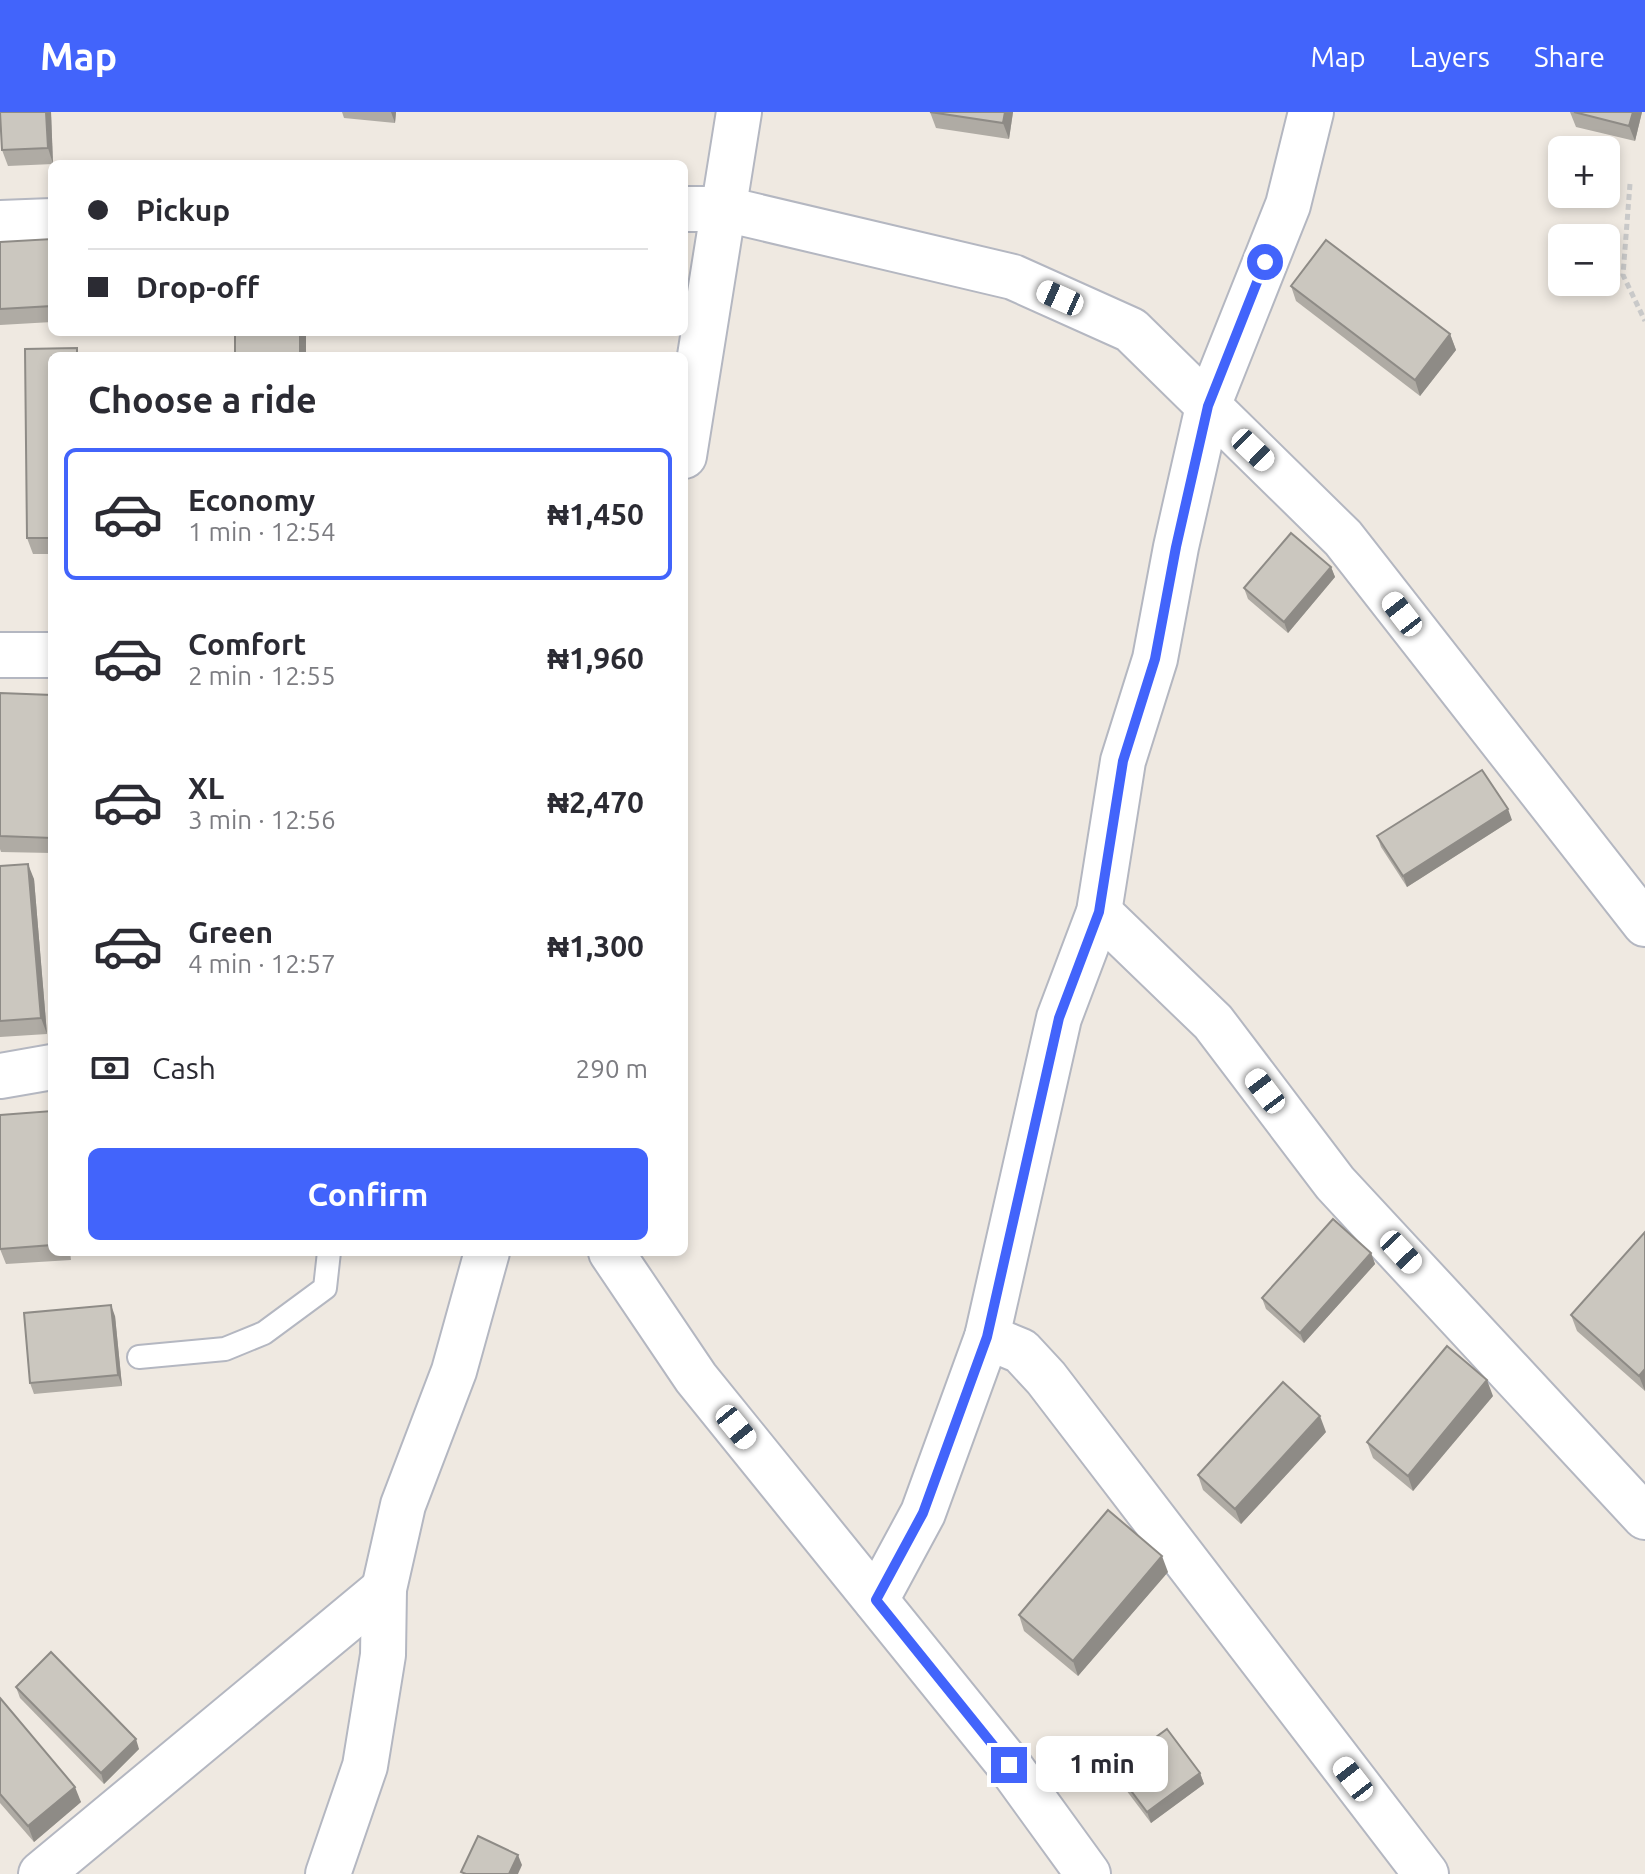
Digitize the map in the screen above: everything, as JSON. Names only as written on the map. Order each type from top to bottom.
[{"type":"street","points":[[688,407],[704,209],[739,112]]},
{"type":"street","points":[[876,1600],[923,1513],[987,1337],[1059,1018],[1099,912],[1123,761],[1155,659],[1176,547],[1208,406],[1288,205],[1311,112]]},
{"type":"street","points":[[704,209],[1013,277],[1131,330],[1343,538],[1645,924]]},
{"type":"street","points":[[0,223],[48,221]]},
{"type":"street","points":[[0,655],[48,655]]},
{"type":"street","points":[[1099,912],[1213,1022],[1335,1183],[1645,1517]]},
{"type":"street","points":[[0,1076],[48,1068]]},
{"type":"street","points":[[328,1874],[365,1766],[383,1655],[384,1589],[403,1505],[454,1371],[486,1256]]},
{"type":"street","points":[[614,1256],[696,1378],[1009,1765],[1088,1874]]},
{"type":"street","points":[[987,1337],[1021,1351],[1046,1378],[1426,1874]]},
{"type":"street","points":[[41,1874],[384,1589]]},
{"type":"lane","points":[[139,1357],[225,1349],[264,1333],[325,1288],[329,1256]]},
{"type":"path","points":[[1630,184],[1623,275],[1645,321]]},
{"type":"building","points":[[0,112],[46,112],[48,148],[2,150]]},
{"type":"building","points":[[930,112],[1005,112],[1003,123]]},
{"type":"building","points":[[1574,112],[1633,112],[1629,126]]},
{"type":"building","points":[[48,239],[48,306],[0,309],[0,242]]},
{"type":"building","points":[[1326,240],[1450,334],[1415,380],[1291,286]]},
{"type":"building","points":[[235,336],[300,336],[300,352],[235,352]]},
{"type":"building","points":[[77,348],[77,352],[48,352],[48,538],[27,538],[25,349]]},
{"type":"building","points":[[1291,533],[1331,567],[1284,622],[1244,588]]},
{"type":"building","points":[[0,693],[48,695],[48,838],[0,836]]},
{"type":"building","points":[[1482,770],[1508,809],[1403,876],[1377,836]]},
{"type":"building","points":[[28,864],[41,1018],[0,1021],[0,866]]},
{"type":"building","points":[[48,1111],[48,1245],[0,1249],[0,1115]]},
{"type":"building","points":[[1333,1219],[1371,1253],[1300,1333],[1262,1298]]},
{"type":"building","points":[[1645,1232],[1645,1369],[1639,1376],[1571,1315]]},
{"type":"building","points":[[111,1305],[118,1375],[30,1383],[24,1313]]},
{"type":"building","points":[[1447,1346],[1487,1380],[1408,1476],[1367,1442]]},
{"type":"building","points":[[1283,1382],[1320,1416],[1235,1509],[1198,1475]]},
{"type":"building","points":[[1108,1510],[1162,1556],[1073,1661],[1019,1615]]},
{"type":"building","points":[[51,1652],[136,1739],[101,1773],[16,1687]]},
{"type":"building","points":[[0,1698],[75,1787],[28,1826],[0,1794]]},
{"type":"building","points":[[1167,1729],[1200,1773],[1147,1812],[1114,1768]]},
{"type":"building","points":[[478,1836],[518,1855],[509,1874],[461,1872]]},
{"type":"route","points":[[1009,1765],[876,1600],[923,1513],[987,1337],[1059,1018],[1099,912],[1123,761],[1155,659],[1176,547],[1208,406],[1265,262]]}]
